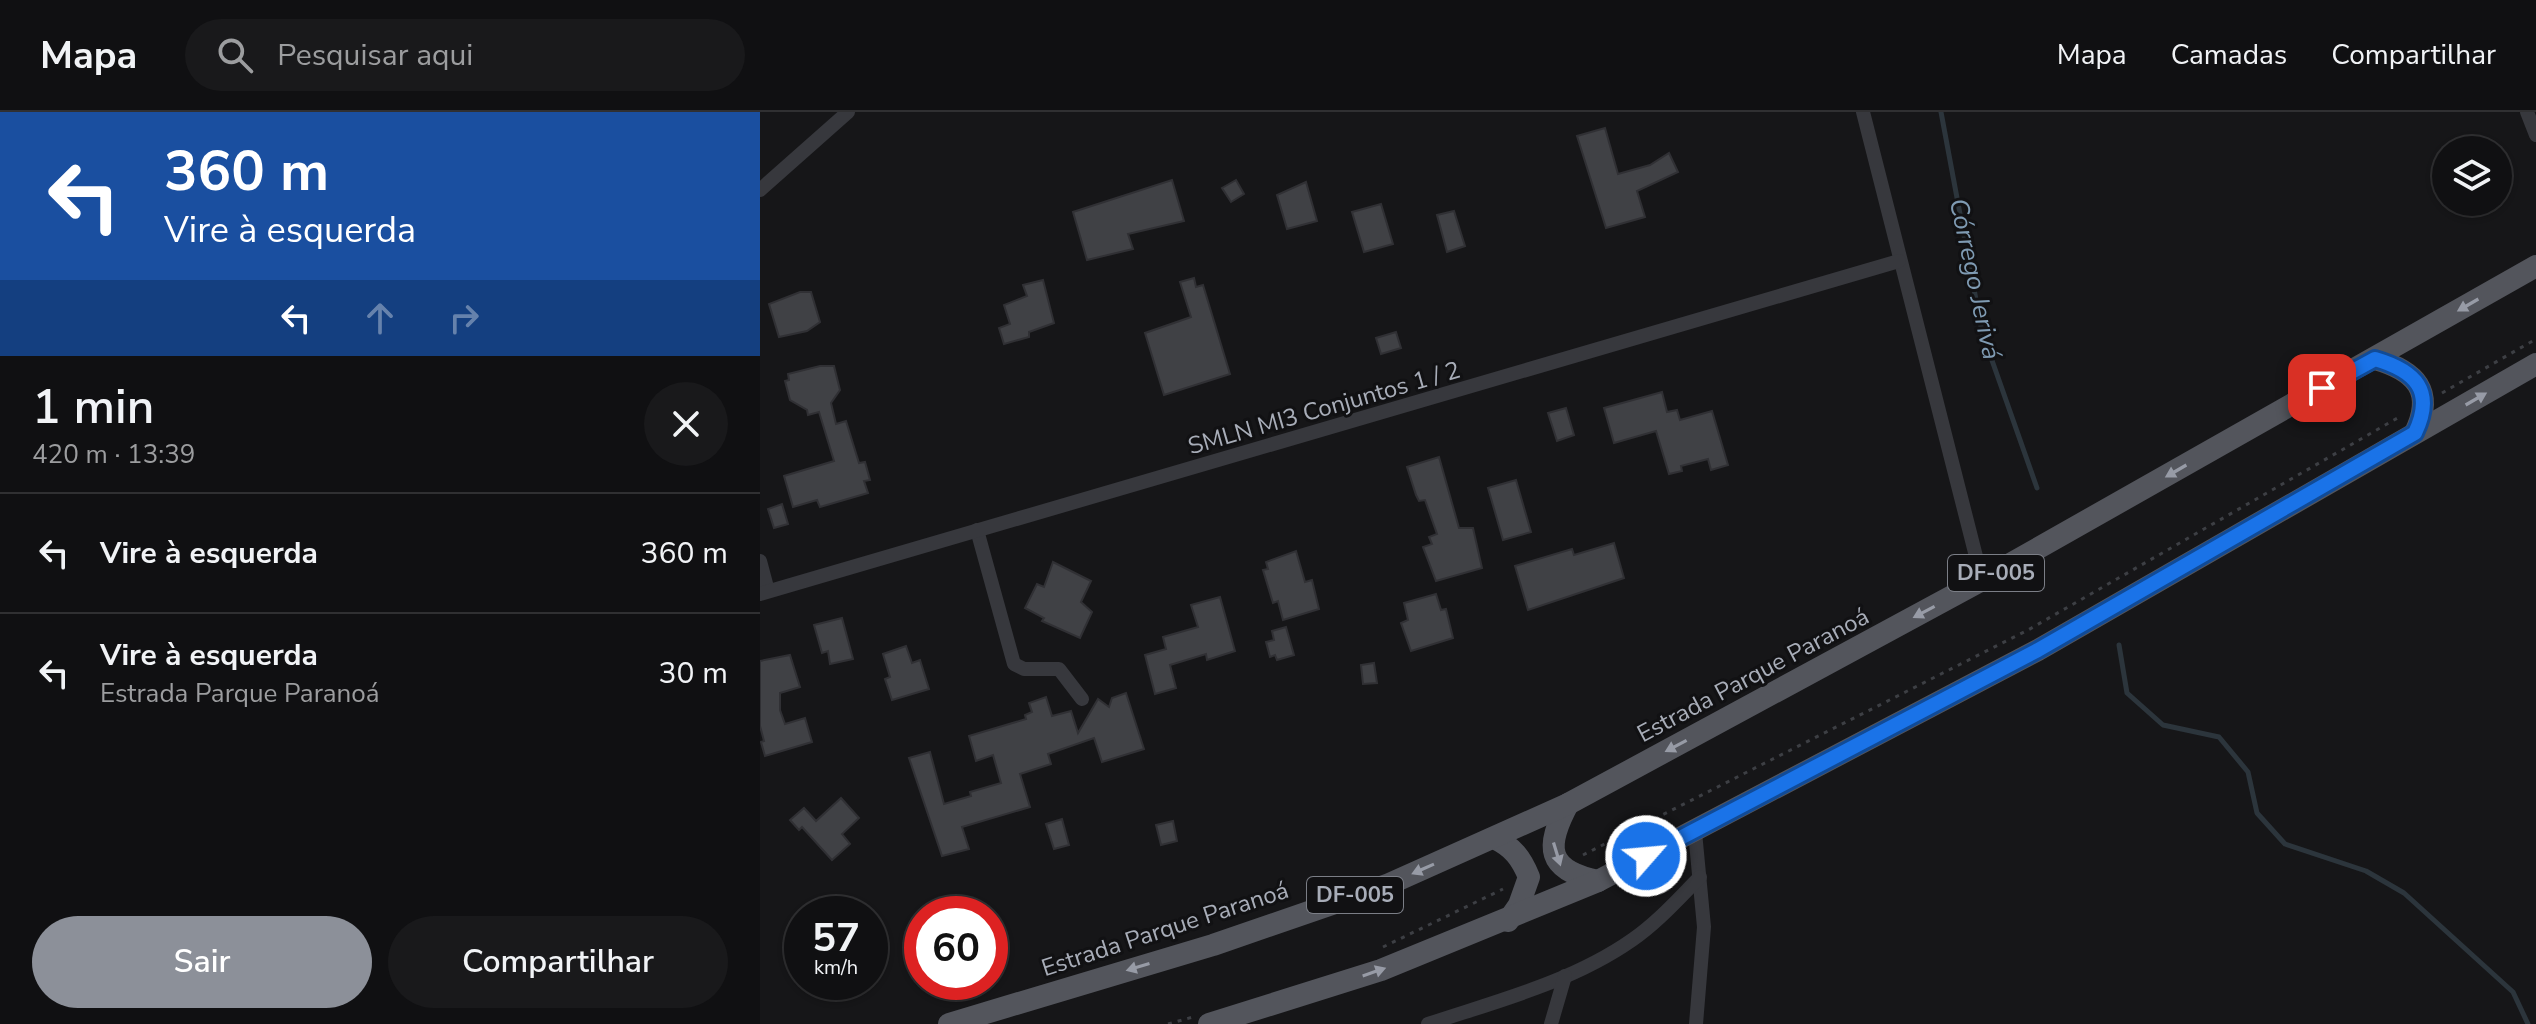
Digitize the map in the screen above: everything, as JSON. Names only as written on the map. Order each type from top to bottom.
[{"type":"main road","name":"Estrada Parque Paranoá","points":[[949,1024],[1213,945],[1387,885],[1568,804],[1982,580],[2536,266]]},
{"type":"main road","points":[[2375,359],[2405,371],[2421,387],[2425,402],[2415,433]]},
{"type":"main road","points":[[1202,1020],[1381,970],[1508,921],[1598,881],[2038,650],[2536,364]]},
{"type":"main road","points":[[1568,804],[1554,830],[1552,850],[1560,866],[1577,877],[1598,881]]},
{"type":"main road","points":[[1494,838],[1509,845],[1522,859],[1529,877],[1519,905],[1508,921]]},
{"type":"street","points":[[760,190],[848,112]]},
{"type":"street","points":[[1863,112],[1982,580]]},
{"type":"street","points":[[2527,112],[2536,135]]},
{"type":"street","name":"SMLN MI3 Conjuntos 1 / 2","points":[[764,592],[1583,356],[1899,261]]},
{"type":"street","points":[[977,530],[1014,664],[1024,669],[1059,669],[1082,699]]},
{"type":"street","points":[[760,561],[764,592]]},
{"type":"street","points":[[1695,832],[1704,927],[1696,1024]]},
{"type":"street","points":[[1428,1024],[1565,976],[1634,938],[1700,877]]},
{"type":"street","points":[[1551,1024],[1565,976]]},
{"type":"path","points":[[1560,866],[2028,630],[2536,339]]},
{"type":"path","points":[[1379,949],[1529,877]]},
{"type":"path","points":[[1168,1024],[1202,1020]]},
{"type":"building","points":[[1605,128],[1618,174],[1650,165],[1669,153],[1678,172],[1637,191],[1645,217],[1606,228],[1577,136]]},
{"type":"building","points":[[1172,180],[1184,221],[1128,234],[1133,249],[1087,260],[1073,212]]},
{"type":"building","points":[[1236,180],[1244,194],[1231,202],[1222,188]]},
{"type":"building","points":[[1306,182],[1317,221],[1287,229],[1277,195]]},
{"type":"building","points":[[1381,204],[1393,244],[1364,252],[1352,212]]},
{"type":"building","points":[[1454,211],[1465,246],[1447,252],[1437,215]]},
{"type":"building","points":[[1194,278],[1196,287],[1203,285],[1230,374],[1164,395],[1145,333],[1191,317],[1180,282]]},
{"type":"building","points":[[1043,280],[1054,323],[1029,332],[1029,337],[1004,344],[999,328],[1010,324],[1004,305],[1027,296],[1023,285]]},
{"type":"building","points":[[800,292],[811,292],[820,322],[807,331],[779,337],[769,304]]},
{"type":"building","points":[[1396,332],[1401,348],[1381,354],[1376,338]]},
{"type":"building","points":[[834,366],[840,390],[831,403],[836,424],[846,421],[859,463],[865,462],[870,480],[864,481],[868,493],[820,507],[817,500],[793,507],[784,476],[834,461],[819,412],[808,415],[807,410],[790,400],[785,381],[789,380],[788,374]]},
{"type":"building","points":[[1662,392],[1667,412],[1677,410],[1680,420],[1712,411],[1728,465],[1711,470],[1708,459],[1681,466],[1682,471],[1669,474],[1656,431],[1614,443],[1604,408]]},
{"type":"building","points":[[1566,408],[1574,435],[1557,441],[1548,413]]},
{"type":"building","points":[[1439,457],[1459,528],[1473,528],[1482,568],[1436,581],[1423,547],[1432,544],[1429,537],[1437,534],[1425,500],[1419,501],[1416,495],[1407,467]]},
{"type":"building","points":[[1516,480],[1531,532],[1503,540],[1488,488]]},
{"type":"building","points":[[782,504],[788,524],[774,528],[768,509]]},
{"type":"building","points":[[1614,543],[1624,578],[1528,610],[1515,566],[1572,549],[1574,555]]},
{"type":"building","points":[[1296,551],[1305,582],[1312,580],[1319,609],[1283,620],[1278,601],[1273,603],[1263,570],[1268,569],[1266,562]]},
{"type":"building","points":[[1053,562],[1091,581],[1081,602],[1092,612],[1080,638],[1042,621],[1044,618],[1025,608],[1037,584],[1044,587]]},
{"type":"building","points":[[1436,594],[1441,610],[1446,609],[1453,638],[1411,651],[1401,623],[1408,620],[1404,603]]},
{"type":"building","points":[[1220,597],[1235,651],[1207,660],[1206,654],[1170,665],[1176,688],[1155,694],[1145,655],[1166,649],[1163,637],[1198,627],[1191,605]]},
{"type":"building","points":[[842,618],[853,659],[830,664],[828,651],[822,653],[814,625]]},
{"type":"building","points":[[1286,627],[1294,655],[1277,660],[1275,655],[1270,657],[1266,642],[1274,640],[1272,631]]},
{"type":"building","points":[[906,646],[912,663],[920,660],[929,689],[892,700],[885,679],[890,677],[883,654]]},
{"type":"building","points":[[790,655],[800,687],[780,693],[780,710],[785,724],[805,718],[812,742],[765,756],[760,726],[760,661]]},
{"type":"building","points":[[1374,663],[1377,683],[1363,684],[1361,665]]},
{"type":"building","points":[[1126,693],[1144,749],[1102,762],[1094,738],[1048,754],[1051,764],[1020,774],[1030,807],[962,827],[969,849],[942,856],[909,758],[930,752],[944,804],[971,796],[970,792],[1001,783],[993,755],[976,761],[969,736],[1026,719],[1025,715],[1032,712],[1029,703],[1046,697],[1052,716],[1071,711],[1078,733],[1098,699],[1109,707],[1112,698]]},
{"type":"building","points":[[841,798],[859,818],[842,834],[850,844],[832,860],[802,827],[799,830],[790,820],[804,808],[816,821]]},
{"type":"building","points":[[1062,819],[1069,845],[1054,849],[1046,824]]},
{"type":"building","points":[[1173,821],[1177,841],[1161,845],[1156,825]]},
{"type":"waterway","name":"Córrego Jerivá","points":[[1941,112],[1982,332],[2037,488]]},
{"type":"waterway","name":"Córrego Jerivá","points":[[2119,645],[2127,693],[2163,725],[2219,737],[2248,772],[2257,813],[2285,844],[2366,871],[2404,893],[2513,992],[2528,1024]]},
{"type":"route","points":[[1646,856],[2038,650],[2415,433],[2423,417],[2425,402],[2421,387],[2405,371],[2375,359],[2322,388]]}]
